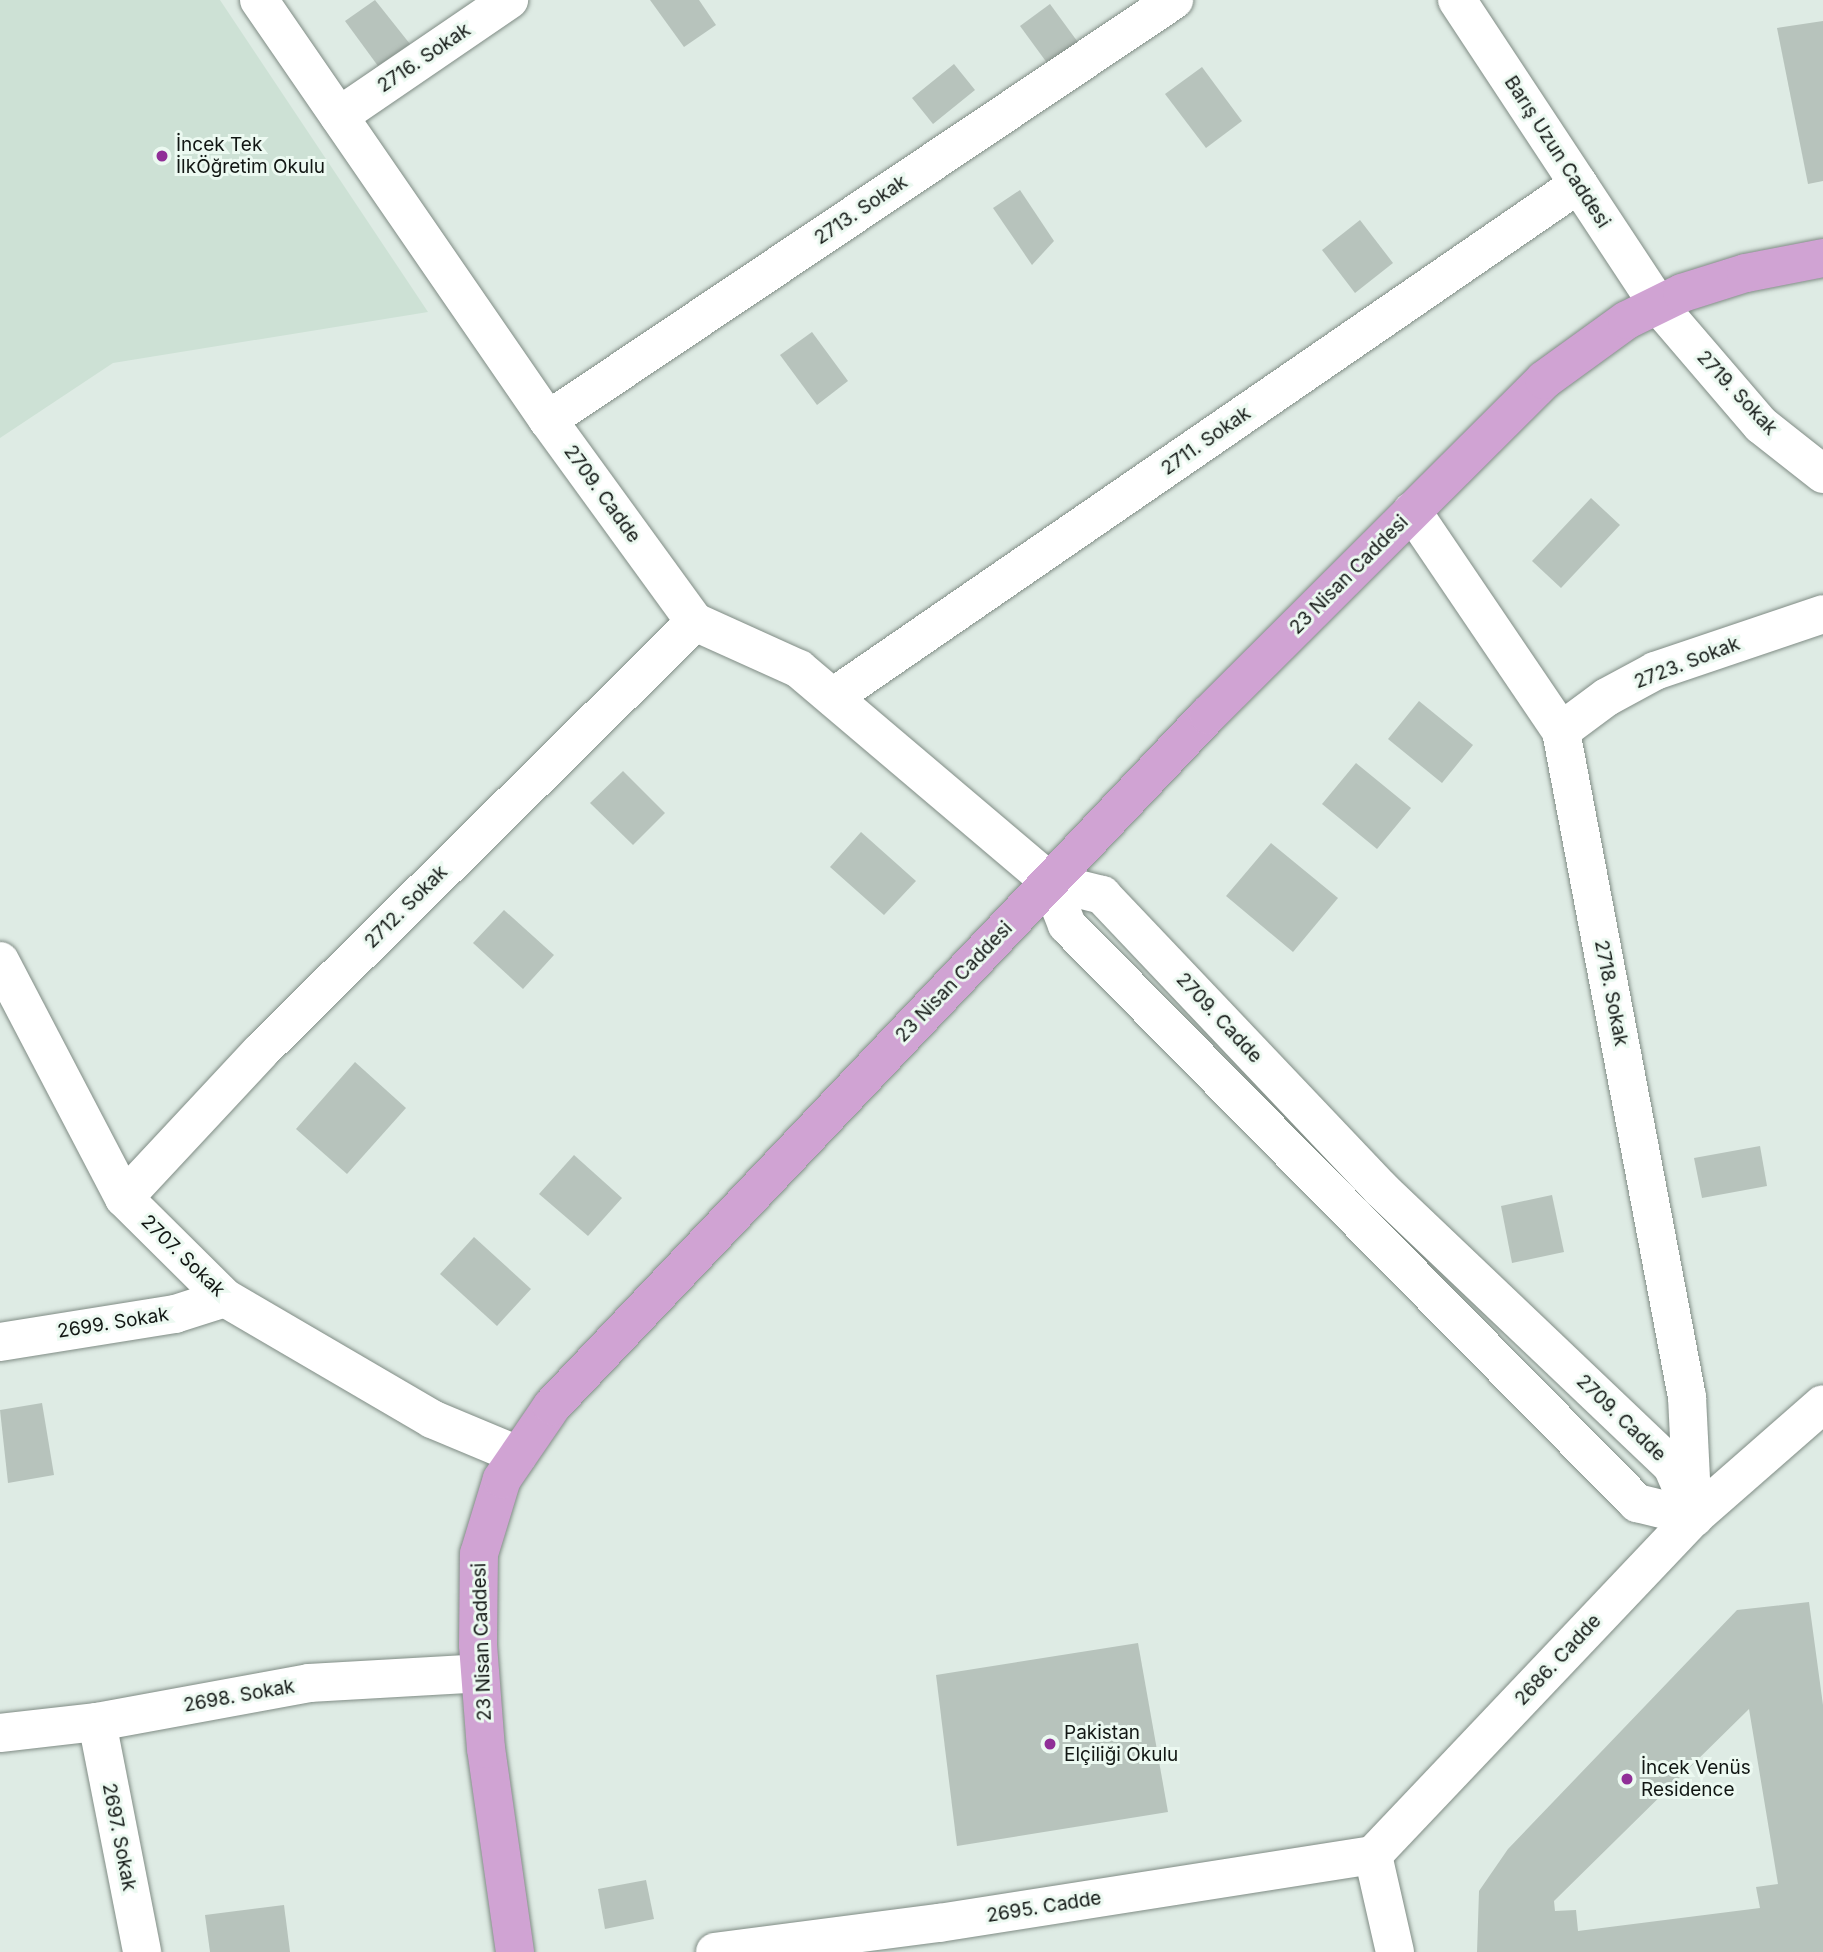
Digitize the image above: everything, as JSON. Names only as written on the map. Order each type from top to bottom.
[{"type":"main road","name":"23 Nisan Caddesi","points":[[514,1952],[486,1749],[480,1673],[479,1555],[502,1479],[552,1406],[1050,882],[1544,380],[1627,320],[1658,305],[1746,273],[1823,258]]},
{"type":"street","name":"2709. Cadde","points":[[258,0],[548,419],[695,622],[799,669],[1050,882],[1102,895],[1381,1189],[1672,1466],[1694,1517]]},
{"type":"street","name":"2716. Sokak","points":[[339,116],[509,0]]},
{"type":"street","name":"2713. Sokak","points":[[548,419],[1174,0]]},
{"type":"street","name":"Barış Uzun Caddesi","points":[[1457,0],[1658,305]]},
{"type":"street","name":"2711. Sokak","points":[[833,697],[1578,184]]},
{"type":"street","name":"2719. Sokak","points":[[1658,305],[1760,425],[1823,474]]},
{"type":"street","name":"2718. Sokak","points":[[1412,512],[1561,731],[1687,1397],[1694,1517]]},
{"type":"street","name":"2723. Sokak","points":[[1561,731],[1607,697],[1655,671],[1823,614]]},
{"type":"street","name":"2712. Sokak","points":[[124,1198],[260,1052],[695,622]]},
{"type":"street","name":"2709. Cadde","points":[[1050,882],[1067,925],[1637,1503],[1694,1517]]},
{"type":"street","name":"2707. Sokak","points":[[0,962],[124,1198],[225,1298],[432,1419],[518,1455]]},
{"type":"street","name":"2699. Sokak","points":[[0,1342],[175,1314],[225,1298]]},
{"type":"street","name":"2686. Cadde","points":[[1373,1855],[1694,1517],[1823,1404]]},
{"type":"street","name":"2698. Sokak","points":[[0,1733],[97,1722],[309,1684],[480,1673]]},
{"type":"street","name":"2697. Sokak","points":[[97,1722],[142,1952]]},
{"type":"street","name":"2695. Cadde","points":[[715,1952],[941,1938],[1373,1855]]},
{"type":"street","points":[[1373,1855],[1395,1952]]},
{"type":"shaded area","name":"İncek Tek İlkÖğretim Okulu","points":[[0,0],[220,0],[428,312],[113,363],[0,438]]},
{"type":"building","points":[[375,0],[410,44],[378,66],[345,21]]},
{"type":"building","points":[[650,0],[699,0],[716,25],[684,47]]},
{"type":"building","points":[[1050,4],[1080,45],[1050,67],[1020,26]]},
{"type":"building","points":[[1823,21],[1823,181],[1808,184],[1777,28]]},
{"type":"building","points":[[954,64],[975,90],[933,124],[912,98]]},
{"type":"building","points":[[1202,67],[1242,121],[1206,148],[1165,94]]},
{"type":"building","points":[[1020,190],[1054,241],[1032,265],[993,208]]},
{"type":"building","points":[[1360,220],[1393,263],[1355,293],[1322,250]]},
{"type":"building","points":[[812,332],[848,381],[817,405],[780,355]]},
{"type":"building","points":[[1591,498],[1620,525],[1561,588],[1532,561]]},
{"type":"building","points":[[1419,701],[1473,745],[1442,783],[1388,739]]},
{"type":"building","points":[[1356,763],[1411,808],[1377,849],[1322,804]]},
{"type":"building","points":[[623,771],[665,813],[633,845],[590,803]]},
{"type":"building","points":[[861,832],[916,881],[884,915],[830,867]]},
{"type":"building","points":[[1271,843],[1338,898],[1293,952],[1226,896]]},
{"type":"building","points":[[504,910],[554,955],[523,989],[473,943]]},
{"type":"building","points":[[355,1062],[406,1108],[347,1174],[296,1129]]},
{"type":"building","points":[[1760,1146],[1767,1186],[1702,1198],[1694,1158]]},
{"type":"building","points":[[574,1155],[622,1198],[588,1236],[539,1194]]},
{"type":"building","points":[[1552,1195],[1564,1252],[1512,1263],[1501,1206]]},
{"type":"building","points":[[474,1237],[531,1289],[497,1326],[440,1274]]},
{"type":"building","points":[[42,1403],[54,1475],[8,1483],[0,1410]]},
{"type":"building","name":"İncek Venüs Residence","points":[[1809,1602],[1823,1705],[1823,1952],[1477,1952],[1479,1891],[1508,1849],[1737,1610]],"holes":[[[1749,1709],[1778,1884],[1756,1887],[1760,1908],[1578,1931],[1576,1910],[1555,1911],[1554,1901]]]},
{"type":"building","name":"Pakistan Elçiliği Okulu","points":[[1138,1643],[1168,1812],[957,1846],[936,1675]]},
{"type":"building","points":[[646,1880],[654,1919],[605,1929],[598,1889]]},
{"type":"building","points":[[284,1905],[290,1952],[210,1952],[205,1915]]},
{"type":"place","name":"İncek Tek İlkÖğretim Okulu","points":[[162,156]]},
{"type":"place","name":"Pakistan Elçiliği Okulu","points":[[1050,1744]]},
{"type":"place","name":"İncek Venüs Residence","points":[[1627,1779]]}]
